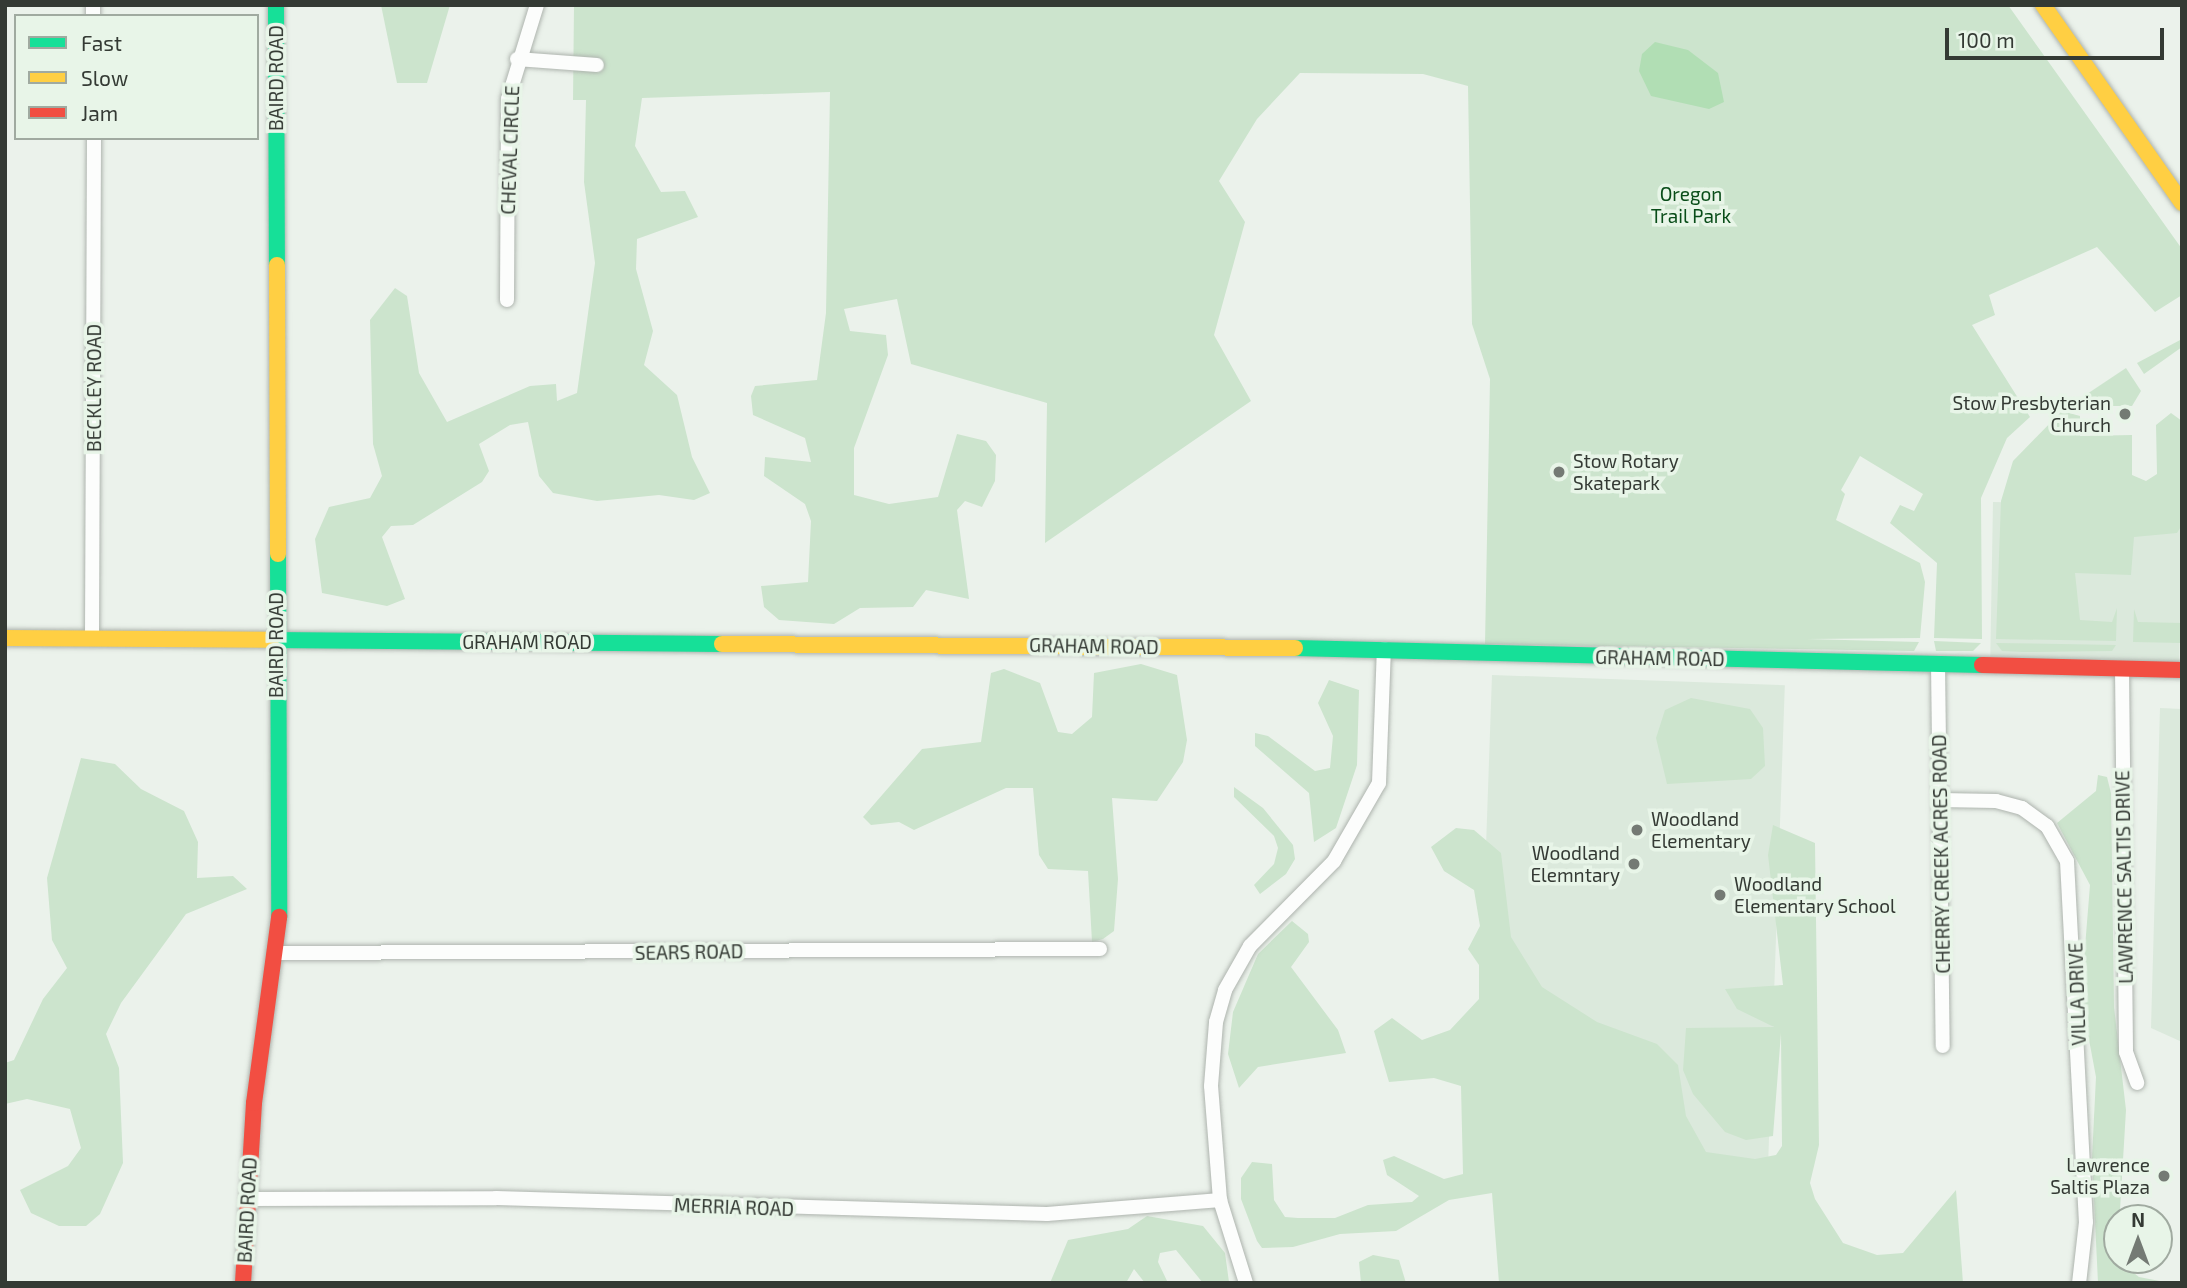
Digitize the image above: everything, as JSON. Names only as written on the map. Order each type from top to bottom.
[{"type":"main road","name":"BAIRD ROAD","points":[[243,1283],[254,1103],[279,953],[275,640],[276,5]]},
{"type":"main road","points":[[2043,5],[2182,203]]},
{"type":"main road","name":"GRAHAM ROAD","points":[[5,638],[1384,649],[2182,670]]},
{"type":"street","name":"CHEVAL CIRCLE","points":[[507,300],[508,99],[517,59],[537,5]]},
{"type":"street","points":[[517,59],[597,65]]},
{"type":"street","name":"BECKLEY ROAD","points":[[92,638],[94,140]]},
{"type":"street","points":[[1246,1283],[1220,1200],[1211,1086],[1225,990],[1274,918],[1334,861],[1375,792],[1386,737],[1384,649]]},
{"type":"street","name":"CHERRY CREEK ACRES ROAD","points":[[1938,663],[1943,1046]]},
{"type":"street","name":"LAWRENCE SALTIS DRIVE","points":[[2122,668],[2126,1052],[2137,1083]]},
{"type":"street","name":"VILLA DRIVE","points":[[1940,800],[1996,801],[2022,808],[2047,827],[2067,861],[2086,1222],[2080,1282]]},
{"type":"street","name":"SEARS ROAD","points":[[279,953],[1100,949]]},
{"type":"street","name":"MERRIA ROAD","points":[[247,1199],[496,1198],[1047,1214],[1220,1200]]},
{"type":"shaded area","points":[[1655,42],[1688,50],[1718,73],[1724,102],[1709,109],[1651,96],[1639,71],[1642,54]]},
{"type":"shaded area","points":[[1993,502],[2182,505],[2179,668],[1990,665]]},
{"type":"shaded area","name":"Woodland Elementary","points":[[1492,675],[1785,685],[1767,1193],[1474,1183]]},
{"type":"shaded area","points":[[2160,708],[2182,709],[2182,1042],[2151,1028]]},
{"type":"green space","points":[[381,5],[450,5],[427,83],[397,83]]},
{"type":"green space","name":"Oregon Trail Park","points":[[574,5],[2008,5],[2182,249],[2182,295],[2155,312],[2097,247],[1989,295],[1995,315],[1972,325],[2030,417],[2007,438],[1981,498],[1982,639],[1934,638],[1937,563],[1890,523],[1900,505],[1914,511],[1923,494],[1860,456],[1841,490],[1845,494],[1836,520],[1920,563],[1925,582],[1920,638],[1807,639],[1919,642],[1914,651],[1485,644],[1490,379],[1472,324],[1468,86],[1423,74],[1300,73],[1257,119],[1219,181],[1245,222],[1214,335],[1251,401],[1045,543],[1047,403],[911,364],[897,299],[844,309],[850,331],[886,335],[888,355],[854,448],[854,495],[889,504],[938,497],[957,434],[986,441],[996,455],[995,481],[982,507],[965,501],[957,510],[969,599],[926,590],[913,607],[860,608],[834,624],[779,620],[764,607],[761,586],[808,582],[811,521],[805,504],[764,476],[765,457],[811,462],[805,438],[753,415],[751,396],[755,386],[817,380],[826,313],[830,92],[642,98],[635,146],[661,192],[685,191],[698,217],[637,239],[636,269],[653,331],[644,365],[677,395],[692,457],[710,493],[694,500],[659,495],[597,501],[553,493],[539,476],[528,422],[510,425],[479,444],[489,471],[482,482],[413,525],[391,526],[382,537],[405,599],[387,606],[322,593],[315,539],[329,507],[370,498],[382,476],[373,444],[370,320],[395,288],[407,296],[419,373],[447,422],[530,386],[556,384],[557,401],[577,393],[595,263],[584,182],[586,100],[573,100]]},
{"type":"green space","points":[[2182,339],[2182,347],[2144,374],[2137,363]]},
{"type":"green space","points":[[2126,368],[2141,391],[2132,406],[2069,406]]},
{"type":"green space","points":[[2062,411],[2080,416],[2080,436],[2132,435],[2132,475],[2146,481],[2157,474],[2156,425],[2171,413],[2182,421],[2182,525],[2177,533],[2134,537],[2131,575],[2075,573],[2080,620],[2112,622],[2117,608],[2116,641],[1996,639],[2001,501],[2013,461]]},
{"type":"green space","points":[[2134,609],[2138,622],[2182,623],[2182,643],[2133,642]]},
{"type":"green space","points":[[1934,641],[1981,643],[1973,651],[1936,651]]},
{"type":"green space","points":[[1996,643],[2116,645],[2112,651],[2023,652],[2002,651]]},
{"type":"green space","points":[[1141,664],[1177,675],[1187,740],[1183,762],[1157,801],[1112,798],[1118,879],[1114,931],[1103,939],[1092,942],[1088,871],[1048,869],[1039,855],[1033,788],[1006,788],[914,830],[899,822],[871,825],[863,817],[922,749],[981,742],[991,673],[1004,669],[1040,683],[1058,732],[1072,734],[1092,717],[1094,673]]},
{"type":"green space","points":[[1329,680],[1359,690],[1357,765],[1336,828],[1314,842],[1309,793],[1255,746],[1255,733],[1268,736],[1315,771],[1330,768],[1333,736],[1318,703]]},
{"type":"green space","points":[[1691,698],[1750,709],[1763,728],[1765,766],[1751,779],[1667,784],[1656,738],[1665,710]]},
{"type":"green space","points":[[81,758],[115,764],[141,789],[184,811],[198,842],[197,878],[233,876],[247,889],[186,914],[121,1003],[106,1034],[119,1068],[123,1163],[100,1214],[86,1226],[59,1226],[31,1213],[20,1190],[68,1166],[81,1148],[70,1109],[27,1099],[5,1104],[5,1063],[14,1060],[43,999],[67,968],[52,940],[47,878]]},
{"type":"green space","points":[[2098,775],[2107,777],[2111,793],[2114,1007],[2126,1110],[2120,1204],[2103,1204],[2103,1274],[2135,1274],[2170,1283],[2098,1283],[2092,1158],[2096,1077],[2081,997],[2090,885],[2057,823],[2096,791]]},
{"type":"green space","points":[[1234,787],[1263,808],[1293,845],[1295,859],[1286,874],[1260,894],[1254,885],[1274,864],[1278,848],[1274,836],[1234,797]]},
{"type":"green space","points":[[1773,825],[1815,843],[1819,1145],[1810,1183],[1815,1199],[1843,1243],[1877,1255],[1903,1253],[1956,1190],[1963,1283],[1499,1283],[1492,1193],[1449,1200],[1396,1231],[1340,1234],[1293,1247],[1262,1248],[1241,1199],[1241,1178],[1252,1162],[1272,1164],[1274,1200],[1285,1217],[1298,1218],[1335,1218],[1368,1205],[1412,1202],[1419,1196],[1387,1175],[1383,1160],[1394,1156],[1444,1179],[1463,1174],[1461,1086],[1434,1078],[1389,1082],[1374,1031],[1392,1018],[1422,1040],[1450,1030],[1479,999],[1479,965],[1468,949],[1480,926],[1474,890],[1444,871],[1431,847],[1456,828],[1474,830],[1501,853],[1511,937],[1542,987],[1597,1022],[1657,1044],[1678,1065],[1686,1116],[1706,1152],[1755,1159],[1776,1155],[1782,1146],[1781,1033],[1773,1136],[1746,1140],[1725,1132],[1693,1094],[1683,1070],[1686,1028],[1774,1027],[1737,1009],[1725,989],[1783,985],[1768,855]]},
{"type":"green space","points":[[1292,921],[1308,934],[1309,942],[1291,967],[1338,1030],[1346,1053],[1258,1067],[1239,1088],[1228,1054],[1233,1012],[1258,954]]},
{"type":"green space","points":[[1147,1216],[1203,1226],[1225,1253],[1229,1282],[1203,1283],[1176,1250],[1160,1253],[1158,1262],[1168,1283],[1145,1283],[1134,1269],[1126,1283],[1050,1283],[1068,1240],[1128,1229]]},
{"type":"green space","points":[[1373,1255],[1399,1260],[1406,1283],[1361,1283],[1359,1262]]},
{"type":"traffic: fast","points":[[276,5],[277,265]]},
{"type":"traffic: fast","points":[[278,554],[279,917]]},
{"type":"traffic: fast","points":[[271,640],[722,644]]},
{"type":"traffic: fast","points":[[1295,648],[1982,665]]},
{"type":"traffic: slow","points":[[2043,5],[2182,203]]},
{"type":"traffic: slow","points":[[277,265],[278,554]]},
{"type":"traffic: slow","points":[[5,638],[271,640]]},
{"type":"traffic: slow","points":[[722,644],[1295,648]]},
{"type":"traffic: jam","points":[[1982,665],[2182,670]]},
{"type":"traffic: jam","points":[[243,1283],[254,1103],[279,917]]},
{"type":"place","name":"Stow Presbyterian Church","points":[[2125,414]]},
{"type":"place","name":"Stow Rotary Skatepark","points":[[1559,472]]},
{"type":"place","name":"Woodland Elementary","points":[[1637,830]]},
{"type":"place","name":"Woodland Elemntary","points":[[1634,864]]},
{"type":"place","name":"Woodland Elementary School","points":[[1720,895]]},
{"type":"place","name":"Lawrence Saltis Plaza","points":[[2164,1176]]}]
